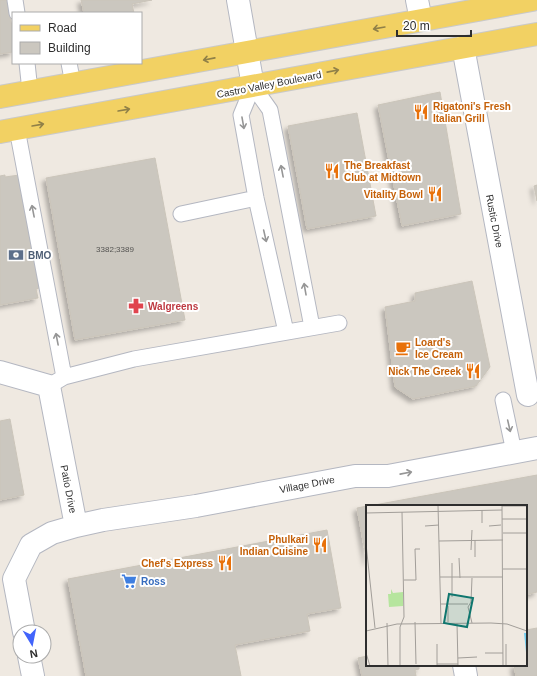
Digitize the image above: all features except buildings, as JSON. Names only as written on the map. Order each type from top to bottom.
[{"type":"main road","points":[[0,97],[30,91],[71,73],[247,52],[419,10],[532,0]]},
{"type":"main road","name":"Castro Valley Boulevard","points":[[9,130],[537,34]]},
{"type":"street","points":[[238,0],[253,86]]},
{"type":"street","name":"Rustic Drive","points":[[463,47],[528,395]]},
{"type":"street","points":[[0,372],[57,382]]},
{"type":"street","name":"Patio Drive","points":[[22,624],[14,579],[30,545],[52,532],[76,526],[57,382]]},
{"type":"street","name":"Village Drive","points":[[76,526],[103,520],[196,506],[355,476],[388,476],[537,448]]},
{"type":"street","points":[[31,664],[33,676]]},
{"type":"street","points":[[464,666],[466,676]]},
{"type":"lane","points":[[15,0],[17,12]]},
{"type":"lane","points":[[27,64],[30,91]]},
{"type":"lane","points":[[253,86],[241,115],[256,198],[286,332]]},
{"type":"lane","points":[[253,86],[270,110],[312,327]]},
{"type":"lane","points":[[9,130],[57,382],[134,360],[339,323]]},
{"type":"lane","points":[[181,214],[256,198]]},
{"type":"lane","points":[[503,400],[514,452]]},
{"type":"place","name":"Rigatoni's Fresh Italian Grill","points":[[421,112]]},
{"type":"place","name":"The Breakfast Club at Midtown","points":[[332,171]]},
{"type":"place","name":"Vitality Bowl","points":[[435,194]]},
{"type":"place","name":"BMO","points":[[16,255]]},
{"type":"place","name":"Walgreens","points":[[136,306]]},
{"type":"place","name":"Loard's Ice Cream","points":[[403,348]]},
{"type":"place","name":"Nick The Greek","points":[[473,371]]},
{"type":"place","name":"Phulkari Indian Cuisine","points":[[320,545]]},
{"type":"place","name":"Chef's Express","points":[[225,563]]},
{"type":"place","name":"Ross","points":[[129,581]]}]
